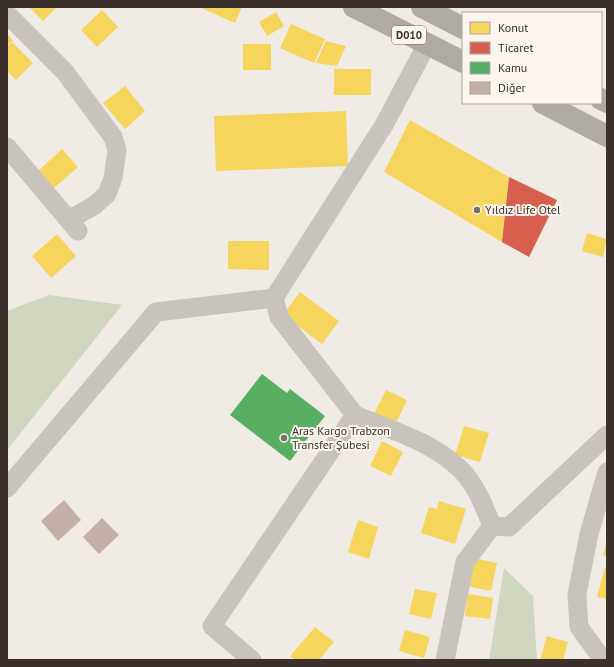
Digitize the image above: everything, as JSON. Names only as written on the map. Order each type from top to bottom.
[{"type":"highway","name":"D010","points":[[354,7],[462,62]]},
{"type":"highway","name":"D010","points":[[422,7],[462,27]]},
{"type":"highway","points":[[544,104],[607,136]]},
{"type":"street","points":[[7,14],[65,72],[113,137],[117,150],[113,178],[107,194],[74,225],[7,147]]},
{"type":"street","points":[[427,44],[384,125],[274,298],[279,317],[355,415],[439,451],[462,470],[478,494],[492,526]]},
{"type":"street","points":[[7,488],[156,312],[274,298]]},
{"type":"street","points":[[252,660],[212,626],[355,415]]},
{"type":"street","points":[[492,526],[509,528],[607,435]]},
{"type":"street","points":[[602,660],[579,627],[577,594],[589,534],[607,472]]},
{"type":"street","points":[[445,660],[465,562],[492,526]]},
{"type":"green space","points":[[49,295],[122,305],[7,450],[7,311]]},
{"type":"green space","points":[[504,568],[533,596],[537,660],[489,660]]},
{"type":"building: Konut","points":[[29,7],[57,7],[43,21]]},
{"type":"building: Konut","points":[[199,7],[242,7],[235,23]]},
{"type":"building: Konut","points":[[102,10],[118,27],[97,47],[81,30]]},
{"type":"building: Konut","points":[[276,12],[284,26],[267,36],[259,22]]},
{"type":"building: Konut","points":[[291,24],[325,39],[314,63],[280,48]]},
{"type":"building: Konut","points":[[7,33],[13,41],[7,45]]},
{"type":"building: Konut","points":[[326,41],[346,46],[337,66],[316,63]]},
{"type":"building: Konut","points":[[12,42],[33,63],[16,80],[7,71],[7,47]]},
{"type":"building: Konut","points":[[243,44],[271,44],[271,70],[243,70]]},
{"type":"building: Konut","points":[[334,69],[371,69],[371,95],[334,95]]},
{"type":"building: Konut","points":[[125,86],[145,111],[125,129],[103,103]]},
{"type":"building: Konut","points":[[346,111],[348,166],[216,171],[214,116]]},
{"type":"building: Konut","name":"Yıldız Life Otel","points":[[410,120],[509,177],[502,242],[384,172]]},
{"type":"building: Konut","points":[[62,149],[78,167],[53,189],[37,172]]},
{"type":"building: Konut","points":[[587,233],[607,239],[603,257],[582,251]]},
{"type":"building: Konut","points":[[57,234],[76,256],[51,278],[32,256]]},
{"type":"building: Konut","points":[[228,241],[269,241],[269,270],[228,269]]},
{"type":"building: Konut","points":[[300,292],[339,321],[322,344],[283,315]]},
{"type":"building: Konut","points":[[386,390],[407,400],[395,425],[374,414]]},
{"type":"building: Konut","points":[[464,426],[489,433],[480,462],[455,455]]},
{"type":"building: Konut","points":[[382,441],[403,452],[391,476],[370,466]]},
{"type":"building: Konut","points":[[439,501],[466,509],[455,544],[421,533],[429,507],[437,509]]},
{"type":"building: Konut","points":[[358,520],[378,527],[369,559],[348,552]]},
{"type":"building: Konut","points":[[607,543],[607,556],[603,555]]},
{"type":"building: Konut","points":[[473,558],[497,563],[491,591],[466,586]]},
{"type":"building: Konut","points":[[605,567],[607,567],[607,599],[597,597]]},
{"type":"building: Konut","points":[[415,589],[437,593],[431,619],[409,614]]},
{"type":"building: Konut","points":[[468,594],[493,598],[490,619],[465,616]]},
{"type":"building: Konut","points":[[315,627],[334,642],[319,660],[295,660],[290,656]]},
{"type":"building: Konut","points":[[405,630],[430,637],[424,658],[399,651]]},
{"type":"building: Konut","points":[[547,636],[568,642],[563,660],[540,660]]},
{"type":"building: Ticaret","points":[[509,177],[557,200],[529,257],[502,242]]},
{"type":"building: Kamu","name":"Aras Kargo Trabzon Transfer Şubesi","points":[[262,374],[287,393],[290,389],[325,416],[290,461],[230,415]]},
{"type":"building: Diğer","points":[[64,500],[81,520],[58,541],[41,521]]},
{"type":"building: Diğer","points":[[102,518],[119,535],[99,554],[83,537]]},
{"type":"place","name":"Yıldız Life Otel","points":[[477,210]]},
{"type":"place","name":"Aras Kargo Trabzon Transfer Şubesi","points":[[284,438]]}]
